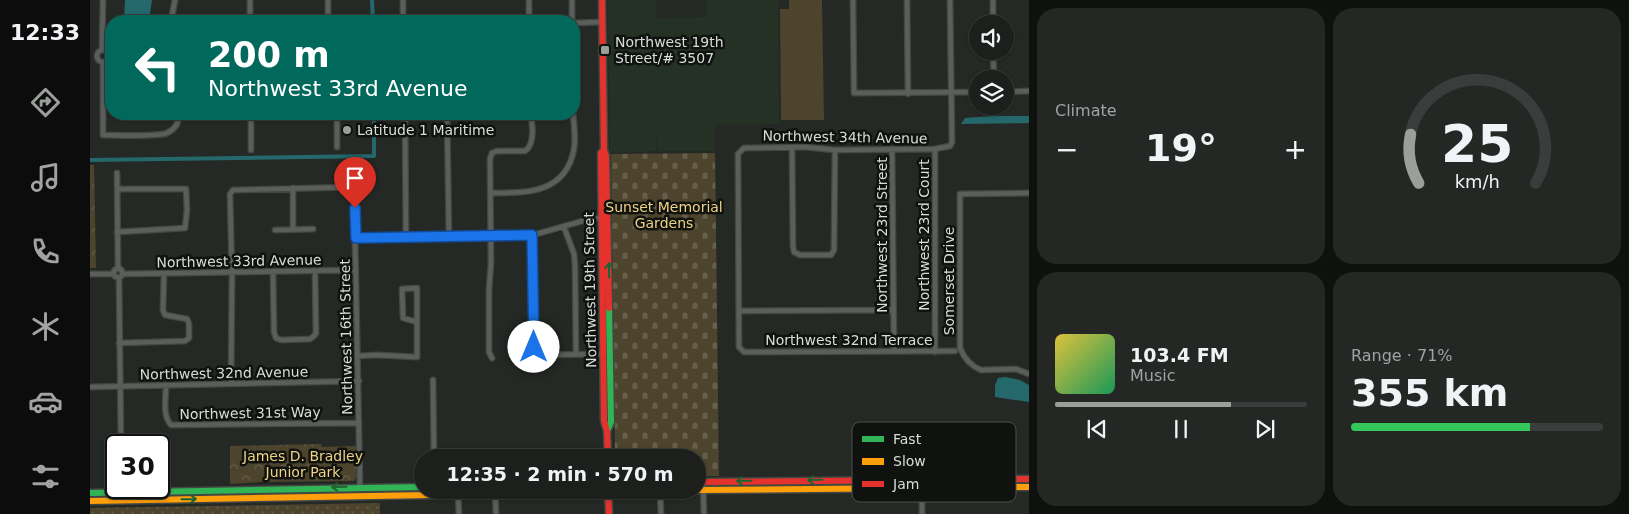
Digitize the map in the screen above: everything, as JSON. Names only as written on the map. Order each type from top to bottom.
[{"type":"main road","name":"Northwest 19th Street","points":[[602,0],[604,150],[608,196],[607,354]]},
{"type":"main road","name":"Northwest 19th Street","points":[[604,150],[601,153],[601,218],[611,422],[608,431],[608,449]]},
{"type":"main road","points":[[1016,479],[1029,479]]},
{"type":"main road","points":[[706,482],[852,481]]},
{"type":"main road","points":[[351,495],[356,493],[360,487]]},
{"type":"main road","points":[[170,489],[414,487]]},
{"type":"main road","points":[[1016,487],[1029,487]]},
{"type":"main road","points":[[706,490],[852,489]]},
{"type":"main road","points":[[90,492],[105,491]]},
{"type":"main road","points":[[90,501],[414,493]]},
{"type":"main road","points":[[608,499],[609,514]]},
{"type":"street","points":[[102,50],[103,0]]},
{"type":"street","points":[[173,15],[175,0]]},
{"type":"street","points":[[250,0],[250,15]]},
{"type":"street","points":[[328,0],[328,15]]},
{"type":"street","points":[[403,0],[403,15]]},
{"type":"street","points":[[529,0],[529,15]]},
{"type":"street","points":[[572,0],[573,15]]},
{"type":"street","points":[[853,0],[854,93],[969,92]]},
{"type":"street","points":[[907,0],[908,94]]},
{"type":"street","points":[[950,0],[951,93]]},
{"type":"street","points":[[993,0],[993,15]]},
{"type":"street","points":[[580,22],[602,22]]},
{"type":"street","points":[[105,51],[98,52],[96,57],[98,61],[103,63],[103,135],[164,134],[175,127],[179,120]]},
{"type":"street","points":[[1014,92],[1029,91]]},
{"type":"street","name":"Northwest 34th Avenue","points":[[739,311],[738,154],[740,150],[744,148],[792,147],[834,150],[935,149],[950,146],[952,142],[951,93]]},
{"type":"street","points":[[251,120],[252,150]]},
{"type":"street","points":[[337,120],[337,147]]},
{"type":"street","points":[[405,120],[406,238]]},
{"type":"street","points":[[447,120],[448,237]]},
{"type":"street","points":[[492,358],[489,335],[490,159],[492,153],[497,151],[525,151],[529,149],[531,143],[530,120]]},
{"type":"street","points":[[490,193],[524,193],[544,188],[557,180],[569,166],[574,148],[573,120]]},
{"type":"street","points":[[792,147],[792,246],[794,252],[800,255],[831,255],[833,253],[835,246],[834,150]]},
{"type":"street","name":"Northwest 23rd Street","points":[[892,149],[894,351]]},
{"type":"street","name":"Northwest 23rd Court","points":[[935,149],[935,352]]},
{"type":"street","points":[[117,173],[118,269],[121,270],[119,387],[121,434]]},
{"type":"street","name":"Northwest 16th Street","points":[[293,188],[354,187],[360,487]]},
{"type":"street","points":[[231,384],[230,194],[233,190],[293,188],[293,229]]},
{"type":"street","points":[[117,189],[186,189],[187,210],[185,228],[117,232]]},
{"type":"street","name":"Somerset Drive","points":[[1029,193],[960,194],[960,348],[963,355],[976,368],[982,370],[1016,370],[1029,374]]},
{"type":"street","points":[[356,238],[532,235],[586,220],[601,218]]},
{"type":"street","points":[[564,227],[576,265],[576,354]]},
{"type":"street","points":[[275,230],[313,229]]},
{"type":"street","points":[[532,235],[534,347],[536,353],[542,355],[607,354]]},
{"type":"street","points":[[114,274],[118,269]]},
{"type":"street","name":"Northwest 33rd Avenue","points":[[121,276],[356,270]]},
{"type":"street","points":[[273,272],[274,332],[276,338],[280,340],[310,339],[314,336],[316,332],[315,271]]},
{"type":"street","points":[[90,274],[114,274],[121,276]]},
{"type":"street","points":[[120,343],[185,341],[189,338],[188,319],[170,317],[165,315],[163,310],[164,274]]},
{"type":"street","points":[[358,356],[377,355],[417,358],[417,322],[417,288],[402,289],[403,318],[417,322]]},
{"type":"street","points":[[739,311],[893,310]]},
{"type":"street","name":"Northwest 32nd Terrace","points":[[739,311],[739,347],[744,352],[955,351]]},
{"type":"street","points":[[433,380],[434,449]]},
{"type":"street","name":"Northwest 32nd Avenue","points":[[90,387],[358,381]]},
{"type":"street","name":"Northwest 31st Way","points":[[166,386],[165,413],[171,425],[359,423]]},
{"type":"street","points":[[458,499],[459,514]]},
{"type":"street","points":[[495,499],[496,514]]},
{"type":"street","points":[[660,499],[661,514]]},
{"type":"street","points":[[702,499],[704,514]]},
{"type":"shaded area","points":[[608,0],[656,0],[656,18],[706,17],[706,0],[778,0],[779,124],[715,125],[715,151],[657,151],[657,126],[656,151],[610,153]]},
{"type":"green space","points":[[789,0],[822,0],[824,120],[781,120],[780,9],[789,9]]},
{"type":"green space","name":"Sunset Memorial Gardens","points":[[715,153],[719,476],[706,476],[706,449],[615,449],[611,154]]},
{"type":"green space","points":[[90,165],[94,165],[96,268],[90,268]]},
{"type":"green space","name":"James D. Bradley Junior Park","points":[[321,444],[322,447],[356,446],[356,477],[354,481],[230,484],[230,446]]},
{"type":"green space","points":[[380,503],[380,514],[90,514],[90,508]]},
{"type":"water","points":[[125,0],[152,0],[150,15],[124,15]]},
{"type":"water","points":[[1029,116],[1029,123],[961,124],[965,118]]},
{"type":"water","points":[[1005,377],[1020,380],[1029,385],[1029,402],[995,397],[995,385],[998,378]]},
{"type":"waterway","points":[[372,0],[373,15]]},
{"type":"waterway","points":[[90,160],[374,156],[374,120]]},
{"type":"traffic: fast","points":[[607,431],[611,422],[609,308]]},
{"type":"traffic: fast","points":[[90,493],[414,487]]},
{"type":"traffic: slow","points":[[1016,487],[1029,487]]},
{"type":"traffic: slow","points":[[706,490],[852,489]]},
{"type":"traffic: slow","points":[[90,501],[414,495]]},
{"type":"traffic: jam","points":[[602,0],[609,308]]},
{"type":"traffic: jam","points":[[604,150],[601,153],[604,421],[607,431],[608,449]]},
{"type":"traffic: jam","points":[[1016,479],[1029,479]]},
{"type":"traffic: jam","points":[[706,482],[852,481]]},
{"type":"traffic: jam","points":[[608,499],[609,514]]},
{"type":"place","name":"Northwest 19th Street/# 3507","points":[[605,50]]},
{"type":"place","name":"Latitude 1 Maritime","points":[[347,130]]},
{"type":"route","points":[[355,208],[356,238],[532,235],[534,347]]}]
